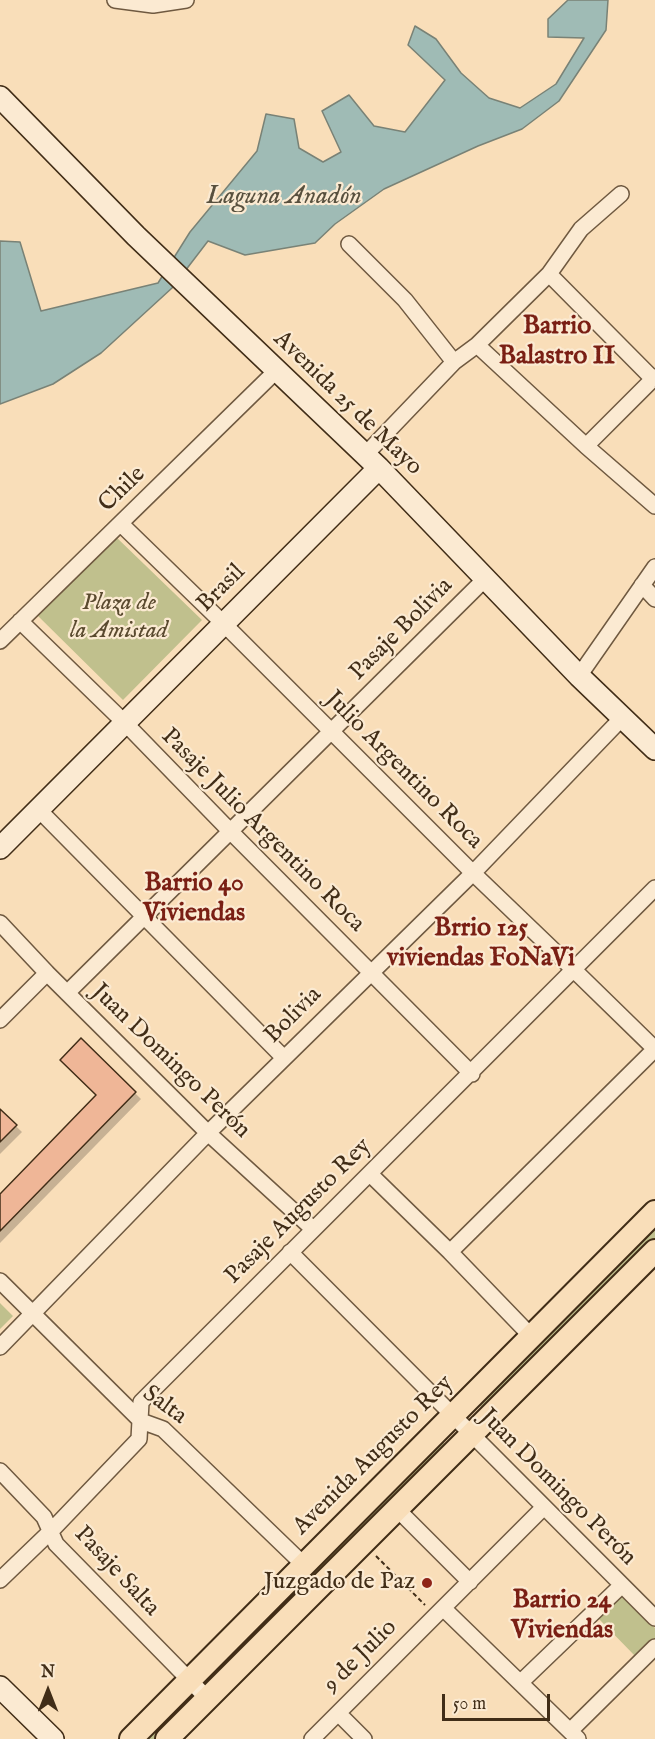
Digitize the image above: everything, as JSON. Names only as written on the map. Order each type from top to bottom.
[{"type":"main road","name":"Avenida 25 de Mayo","points":[[0,97],[136,236],[372,462],[579,676],[655,749]]},
{"type":"main road","name":"Brasil","points":[[0,848],[224,624],[372,462]]},
{"type":"main road","name":"Avenida Augusto Rey","points":[[131,1739],[655,1212]]},
{"type":"main road","points":[[167,1739],[361,1542],[655,1251]]},
{"type":"main road","points":[[0,1686],[53,1739]]},
{"type":"street","points":[[115,0],[153,5],[186,0]]},
{"type":"street","points":[[372,462],[454,362],[477,345],[549,274],[580,229],[621,194]]},
{"type":"street","points":[[348,244],[405,300],[454,362]]},
{"type":"street","points":[[549,274],[654,378],[586,446]]},
{"type":"street","points":[[477,345],[655,506]]},
{"type":"street","name":"Chile","points":[[0,641],[276,371]]},
{"type":"street","name":"Julio Argentino Roca","points":[[121,524],[473,873],[655,1048]]},
{"type":"street","points":[[579,676],[655,567]]},
{"type":"street","name":"Pasaje Bolivia","points":[[67,993],[486,578]]},
{"type":"street","points":[[642,585],[655,599]]},
{"type":"street","name":"Pasaje Julio Argentino Roca","points":[[20,621],[125,723],[472,1074]]},
{"type":"street","name":"Bolivia","points":[[0,1347],[207,1133],[473,873],[622,718]]},
{"type":"street","points":[[39,810],[284,1058]]},
{"type":"street","name":"Pasaje Augusto Rey","points":[[0,1580],[51,1532],[139,1439],[141,1402],[313,1229],[472,1074],[655,888]]},
{"type":"street","name":"Juan Domingo Perón","points":[[0,922],[47,973],[207,1133],[313,1229]]},
{"type":"street","points":[[0,1020],[47,973]]},
{"type":"street","points":[[450,1252],[655,1048]]},
{"type":"street","points":[[370,1174],[531,1336]]},
{"type":"street","name":"Juan Domingo Perón","points":[[290,1252],[622,1585],[652,1609]]},
{"type":"street","name":"Salta","points":[[0,1281],[141,1421],[163,1428],[304,1565]]},
{"type":"street","name":"Pasaje Salta","points":[[0,1471],[44,1518],[56,1544],[207,1699]]},
{"type":"street","name":"9 de Julio","points":[[312,1739],[544,1507]]},
{"type":"street","points":[[396,1508],[470,1582]]},
{"type":"street","points":[[522,1682],[622,1585]]},
{"type":"street","points":[[442,1608],[522,1682],[574,1735],[655,1647]]},
{"type":"street","points":[[338,1713],[364,1739]]},
{"type":"path","points":[[361,1542],[428,1607],[442,1608]]},
{"type":"green space","name":"Plaza de la Amistad","points":[[115,536],[202,620],[123,700],[37,615]]},
{"type":"green space","points":[[655,1222],[655,1240],[485,1411],[476,1402]]},
{"type":"green space","points":[[0,1303],[13,1316],[0,1329]]},
{"type":"green space","points":[[440,1440],[448,1446],[221,1674],[214,1668]]},
{"type":"green space","points":[[623,1595],[655,1628],[655,1638],[635,1656],[598,1618]]},
{"type":"green space","points":[[173,1707],[181,1715],[156,1739],[141,1739]]},
{"type":"water","name":"Laguna Anadón","points":[[568,0],[608,0],[606,30],[559,101],[522,129],[478,146],[384,189],[335,224],[315,243],[245,255],[208,241],[172,288],[101,353],[53,384],[0,404],[0,241],[20,242],[41,311],[158,283],[190,232],[257,151],[266,114],[294,119],[299,148],[323,162],[341,152],[322,111],[349,95],[374,126],[405,132],[445,80],[408,45],[415,26],[436,39],[461,73],[489,98],[520,108],[556,84],[584,38],[548,37],[548,19]]},
{"type":"building","points":[[81,1038],[136,1092],[0,1231],[0,1194],[96,1095],[60,1060]]},
{"type":"building","points":[[0,1109],[17,1125],[0,1142]]},
{"type":"place","name":"Juzgado de Paz","points":[[427,1583]]},
{"type":"district","name":"Barrio Balastro II","points":[[557,343]]},
{"type":"district","name":"Barrio 40 Viviendas","points":[[194,900]]},
{"type":"district","name":"Brrio 125 viviendas FoNaVi","points":[[481,945]]},
{"type":"district","name":"Barrio 24 Viviendas","points":[[562,1617]]}]
